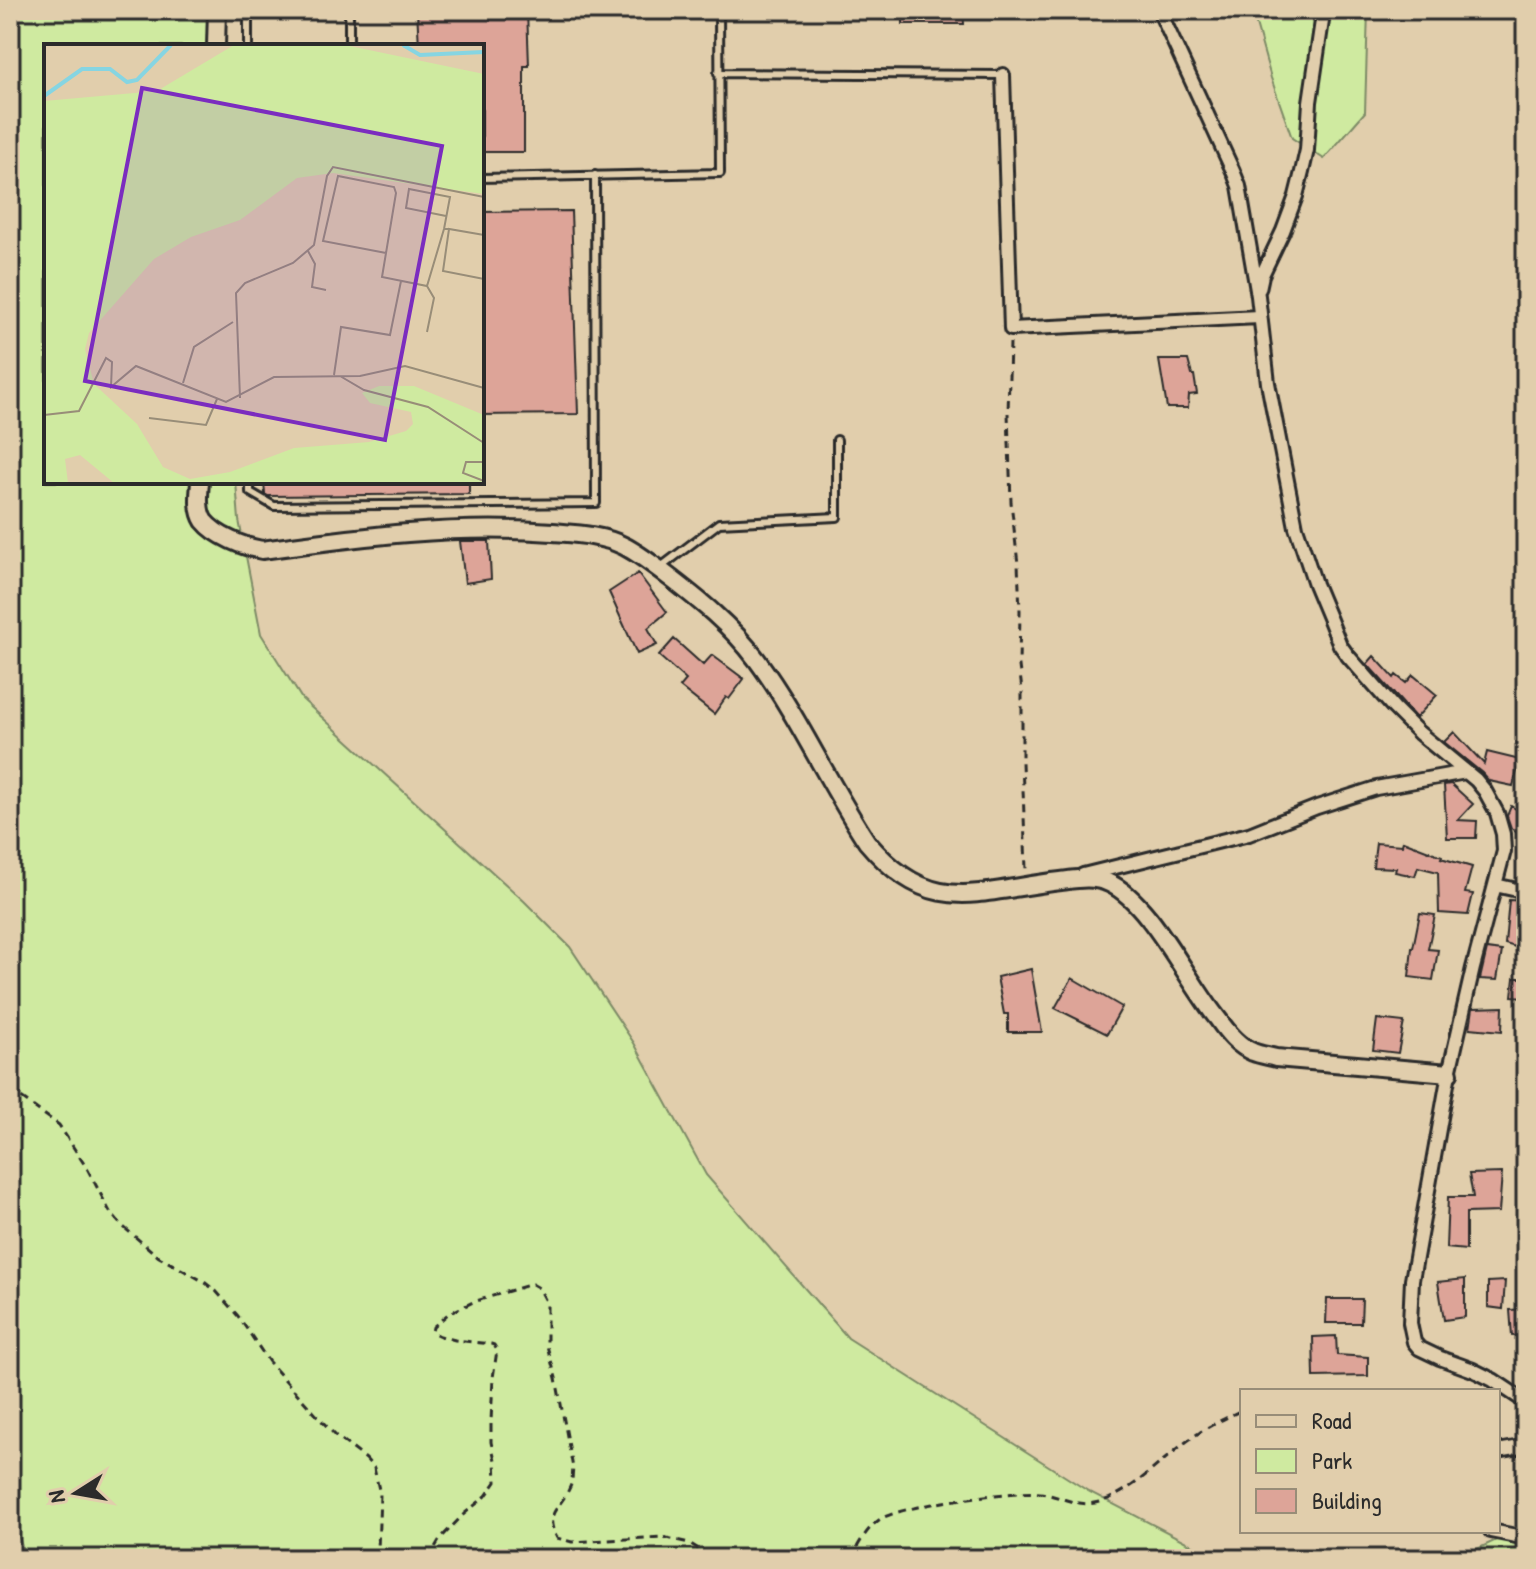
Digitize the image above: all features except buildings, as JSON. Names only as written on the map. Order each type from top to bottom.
[{"type":"street","points":[[216,44],[217,10]]},
{"type":"street","points":[[1159,10],[1236,179],[1258,296],[1268,383],[1296,527],[1340,645],[1419,733],[1485,791],[1497,813],[1503,834],[1504,851],[1449,1073],[1409,1311],[1412,1336],[1419,1348],[1493,1380],[1526,1402]]},
{"type":"street","points":[[1258,296],[1262,275],[1296,196],[1307,150],[1322,10]]},
{"type":"street","points":[[1003,75],[1011,329],[1259,317]]},
{"type":"street","points":[[200,484],[198,498],[204,520],[225,537],[249,548],[262,550],[403,533],[474,529],[527,530],[608,539],[624,546],[717,615],[755,658],[781,695],[867,842],[901,876],[924,889],[944,894],[970,894],[1088,878],[1110,883],[1129,896],[1155,926],[1219,1021],[1234,1039],[1253,1052],[1276,1058],[1449,1073]]},
{"type":"street","points":[[1058,881],[1249,834],[1376,788],[1466,772]]},
{"type":"street","points":[[1495,885],[1526,892]]},
{"type":"street","points":[[1500,1451],[1526,1446]]},
{"type":"street","points":[[1500,1533],[1526,1538]]},
{"type":"lane","points":[[248,10],[248,44]]},
{"type":"lane","points":[[349,10],[349,44]]},
{"type":"lane","points":[[484,178],[720,173],[719,10]]},
{"type":"lane","points":[[718,73],[1003,75]]},
{"type":"lane","points":[[250,484],[250,492],[274,506],[596,503],[595,175]]},
{"type":"lane","points":[[658,569],[719,523],[837,517],[837,440]]},
{"type":"path","points":[[1011,329],[1008,413],[1011,502],[1018,564],[1027,886]]},
{"type":"path","points":[[10,1090],[59,1125],[120,1224],[159,1257],[216,1291],[238,1316],[269,1362],[336,1436],[374,1468],[380,1494],[380,1559]]},
{"type":"path","points":[[428,1559],[440,1539],[486,1496],[496,1482],[491,1422],[497,1350],[491,1344],[440,1336],[432,1332],[433,1327],[448,1314],[473,1302],[532,1284],[539,1288],[547,1303],[547,1346],[573,1468],[569,1490],[552,1514],[557,1538],[572,1542],[663,1537],[689,1543],[715,1559]]},
{"type":"path","points":[[850,1559],[869,1528],[887,1515],[995,1494],[1038,1493],[1057,1496],[1076,1504],[1099,1502],[1123,1492],[1198,1433],[1240,1411]]},
{"type":"green space","points":[[10,10],[207,10],[208,44],[44,44],[44,484],[236,484],[239,520],[261,634],[302,699],[524,901],[570,947],[634,1043],[706,1175],[848,1338],[1088,1491],[1219,1559],[26,1559],[10,1510]]},
{"type":"green space","points":[[1252,10],[1368,10],[1365,112],[1324,159],[1292,138]]},
{"type":"green space","points":[[1526,1526],[1526,1559],[1456,1559]]}]
